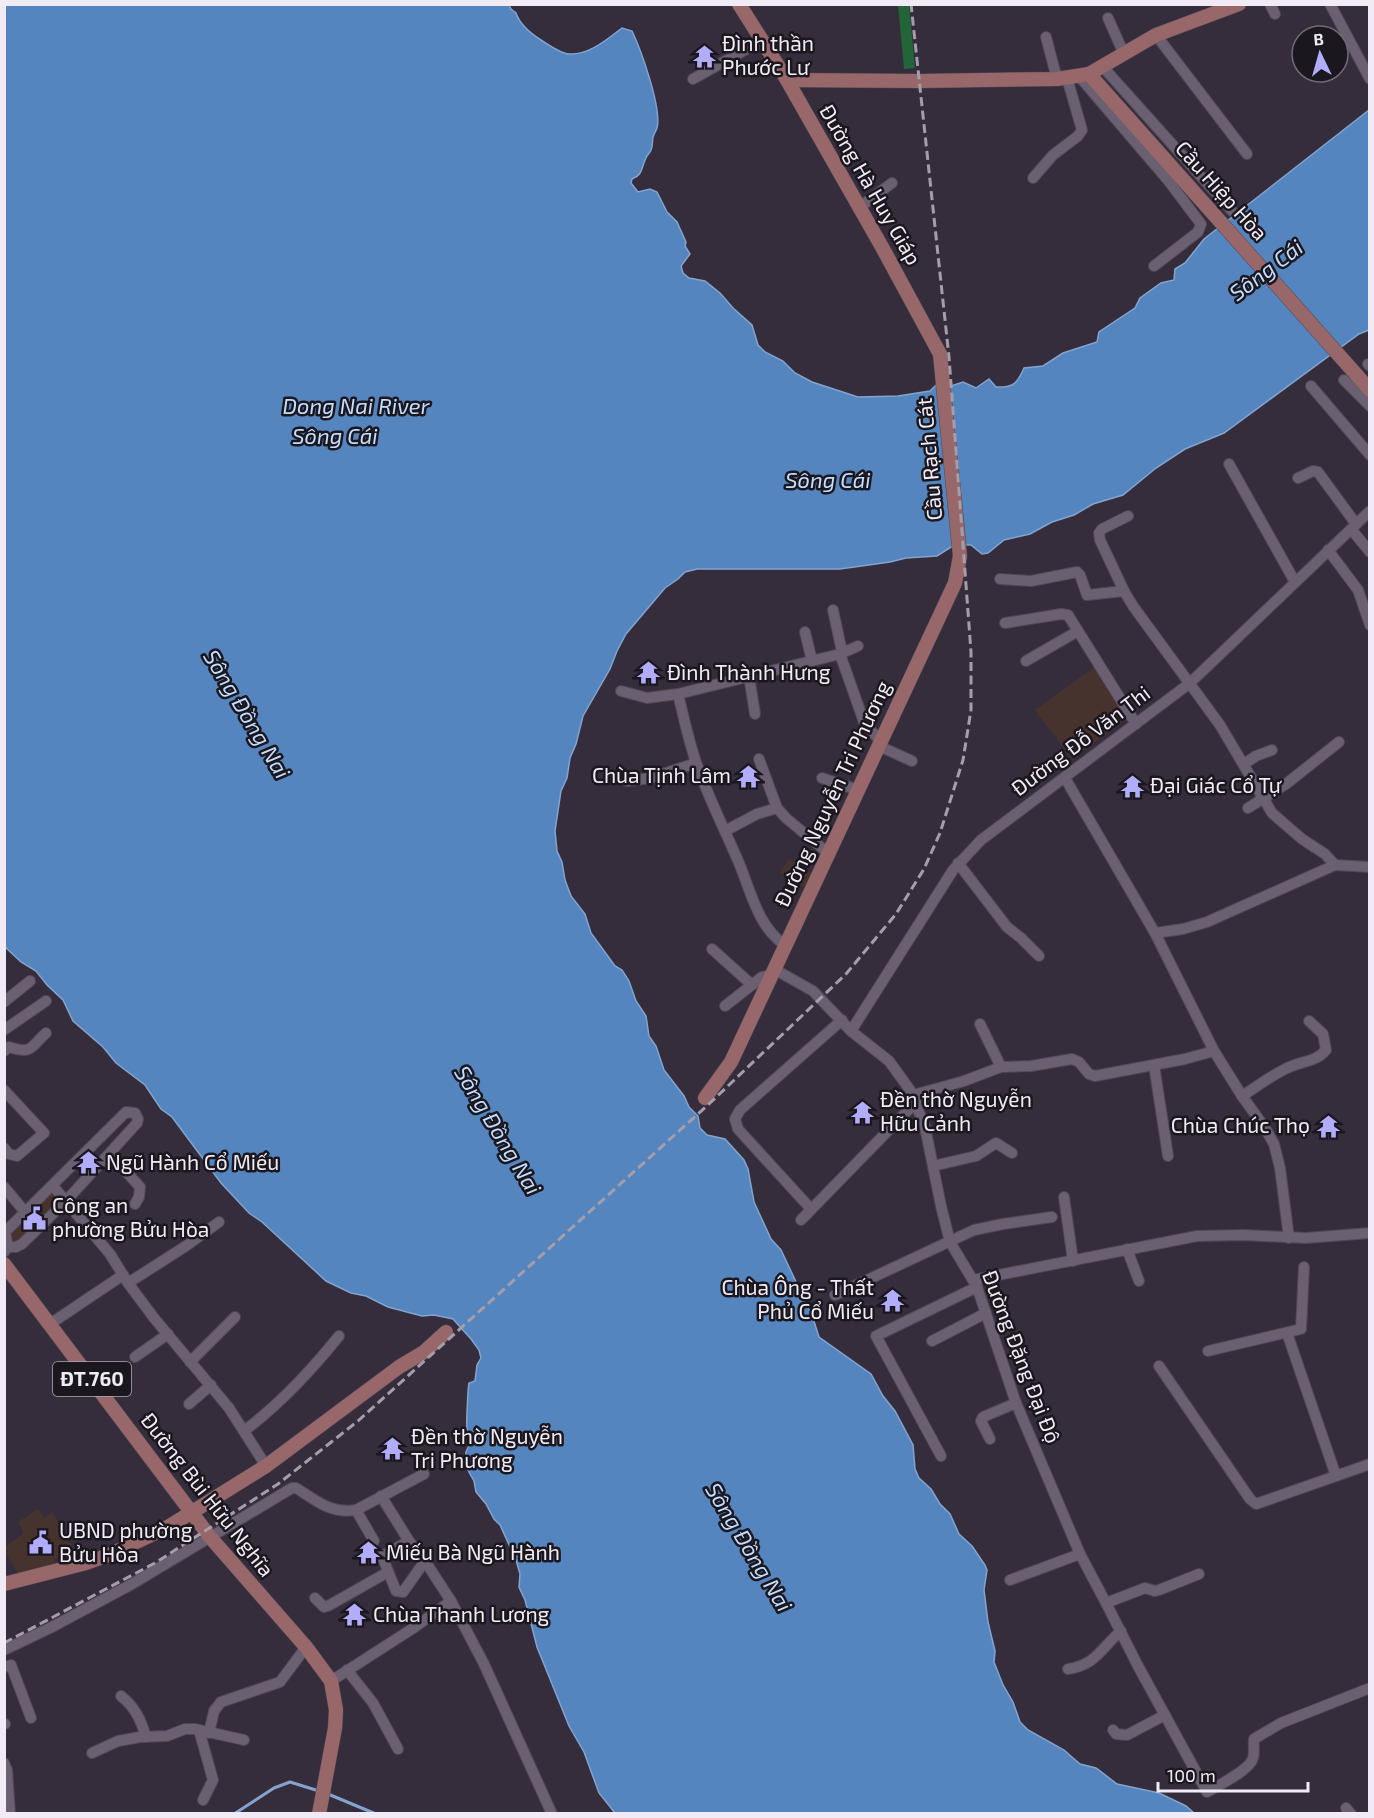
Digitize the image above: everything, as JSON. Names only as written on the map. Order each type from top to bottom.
[{"type":"main road","name":"Đường Hà Huy Giáp","points":[[739,4],[787,80],[860,207],[942,358]]},
{"type":"main road","points":[[787,80],[907,81],[1073,77],[1103,67],[1156,35],[1214,8],[1239,4]]},
{"type":"main road","name":"Cầu Hiệp Hòa","points":[[1073,77],[1107,94],[1370,390]]},
{"type":"main road","name":"Cầu Rạch Cát","points":[[942,358],[960,556]]},
{"type":"main road","name":"Đường Nguyễn Tri Phương","points":[[703,1096],[722,1078],[737,1048],[955,583],[960,556]]},
{"type":"main road","name":"Đường Bùi Hữu Nghĩa","points":[[5,1267],[210,1537],[306,1647],[331,1681],[336,1710],[335,1728],[319,1811]]},
{"type":"main road","points":[[4,1584],[86,1563],[111,1554],[168,1527],[266,1466],[399,1367],[419,1347],[444,1329]]},
{"type":"street","points":[[1330,4],[1370,79]]},
{"type":"street","points":[[1108,18],[1124,54]]},
{"type":"street","points":[[1156,35],[1247,154]]},
{"type":"street","points":[[1046,37],[1073,77],[1167,179],[1201,224],[1198,232],[1154,266]]},
{"type":"street","points":[[693,80],[761,41]]},
{"type":"street","points":[[1103,67],[1232,211]]},
{"type":"street","points":[[1033,178],[1053,155],[1078,136],[1082,129],[1073,77]]},
{"type":"street","points":[[860,207],[892,183]]},
{"type":"street","points":[[1344,380],[1370,406]]},
{"type":"street","points":[[1311,386],[1370,455]]},
{"type":"street","points":[[1229,464],[1295,582]]},
{"type":"street","points":[[1298,478],[1313,471],[1318,472],[1370,552]]},
{"type":"street","name":"Đường Đỗ Văn Thi","points":[[852,1031],[958,863],[981,840],[1190,683],[1370,511]]},
{"type":"street","points":[[1128,516],[1102,529],[1099,533],[1100,540],[1124,591],[1149,630],[1220,725],[1272,813],[1325,854],[1335,866]]},
{"type":"street","points":[[1328,550],[1358,590],[1370,626]]},
{"type":"street","points":[[1000,579],[1031,581],[1077,572],[1087,595],[1124,591]]},
{"type":"street","points":[[833,610],[841,653],[864,722],[880,744],[912,761]]},
{"type":"street","points":[[1005,623],[1065,614],[1136,724]]},
{"type":"street","points":[[1026,661],[1078,631]]},
{"type":"street","points":[[805,632],[812,661]]},
{"type":"street","points":[[621,691],[647,698],[678,694],[812,661],[858,646]]},
{"type":"street","points":[[749,676],[756,714]]},
{"type":"street","points":[[678,694],[696,763],[712,805],[762,921],[774,938],[785,945]]},
{"type":"street","points":[[1248,808],[1286,784],[1339,742]]},
{"type":"street","points":[[1244,764],[1272,750]]},
{"type":"street","points":[[759,759],[777,807],[786,818],[828,853]]},
{"type":"street","points":[[627,781],[651,778],[696,763]]},
{"type":"street","points":[[822,778],[858,790]]},
{"type":"street","points":[[1065,778],[1155,933],[1214,1051],[1274,1144],[1280,1168],[1289,1238]]},
{"type":"street","points":[[725,831],[757,814],[777,807]]},
{"type":"street","points":[[958,863],[1006,927],[1039,956]]},
{"type":"street","points":[[1155,933],[1183,929],[1207,922],[1335,866],[1370,867]]},
{"type":"street","points":[[712,949],[752,985]]},
{"type":"street","points":[[725,1006],[762,977],[772,972]]},
{"type":"street","name":"Đường Đặng Đại Độ","points":[[772,972],[813,991],[852,1031],[889,1061],[917,1098],[950,1242],[975,1284],[1016,1403],[1080,1554],[1207,1792],[1236,1775],[1252,1761],[1254,1739],[1260,1733],[1370,1688]]},
{"type":"street","points":[[4,1002],[30,981]]},
{"type":"street","points":[[4,1030],[46,1001]]},
{"type":"street","points":[[811,1209],[738,1129],[735,1119],[740,1110],[842,1020]]},
{"type":"street","points":[[1242,1096],[1292,1066],[1322,1055],[1326,1050],[1323,1034],[1309,1020]]},
{"type":"street","points":[[980,1024],[1001,1067]]},
{"type":"street","points":[[4,1051],[9,1047],[21,1052],[26,1051],[46,1033]]},
{"type":"street","points":[[801,1220],[917,1098],[1001,1067],[1031,1066],[1072,1059],[1079,1062],[1092,1076],[1185,1059],[1214,1051]]},
{"type":"street","points":[[1154,1065],[1168,1156]]},
{"type":"street","points":[[4,1090],[44,1132],[17,1156],[9,1154],[4,1148]]},
{"type":"street","points":[[126,1112],[135,1113],[137,1123],[66,1201],[22,1244],[6,1249],[5,1232],[53,1186],[126,1112]]},
{"type":"street","points":[[933,1166],[976,1156],[996,1143],[1012,1153]]},
{"type":"street","points":[[110,1154],[140,1187],[139,1197],[135,1204]]},
{"type":"street","points":[[53,1186],[110,1254],[126,1279],[190,1362],[212,1385],[266,1466]]},
{"type":"street","points":[[4,1187],[26,1213]]},
{"type":"street","points":[[1064,1197],[1073,1261]]},
{"type":"street","points":[[835,1295],[974,1230],[1052,1217]]},
{"type":"street","points":[[50,1324],[186,1246],[219,1222]]},
{"type":"street","points":[[940,1456],[876,1336],[975,1284],[1127,1249],[1197,1236],[1243,1235],[1306,1238],[1370,1233]]},
{"type":"street","points":[[1127,1249],[1139,1281]]},
{"type":"street","points":[[1208,1351],[1301,1329],[1304,1267]]},
{"type":"street","points":[[932,1341],[986,1313]]},
{"type":"street","points":[[190,1362],[235,1317]]},
{"type":"street","points":[[1287,1333],[1336,1476]]},
{"type":"street","points":[[135,1357],[168,1334]]},
{"type":"street","points":[[244,1431],[285,1398],[339,1336]]},
{"type":"street","points":[[1159,1366],[1250,1499],[1256,1504],[1370,1464]]},
{"type":"street","points":[[189,1404],[212,1385]]},
{"type":"street","points":[[990,1439],[981,1421],[982,1417],[1016,1403]]},
{"type":"street","points":[[4,1650],[110,1596],[292,1488],[296,1488],[332,1510],[356,1510],[424,1474]]},
{"type":"street","points":[[381,1496],[451,1601],[484,1664],[552,1814]]},
{"type":"street","points":[[356,1510],[374,1541]]},
{"type":"street","points":[[409,1541],[384,1553],[383,1558],[396,1591],[403,1592],[425,1561]]},
{"type":"street","points":[[1010,1580],[1080,1554]]},
{"type":"street","points":[[315,1598],[324,1607],[328,1606],[388,1572]]},
{"type":"street","points":[[1106,1603],[1145,1588],[1159,1590],[1199,1574]]},
{"type":"street","points":[[331,1681],[451,1601]]},
{"type":"street","points":[[1068,1669],[1082,1667],[1092,1661],[1121,1631]]},
{"type":"street","points":[[203,1800],[213,1780],[204,1731],[214,1712],[221,1702],[280,1682],[306,1647]]},
{"type":"street","points":[[4,1667],[11,1665],[31,1718]]},
{"type":"street","points":[[347,1670],[373,1703],[398,1749]]},
{"type":"street","points":[[121,1696],[141,1719],[146,1737]]},
{"type":"street","points":[[1113,1730],[1116,1734],[1127,1735],[1165,1715]]},
{"type":"street","points":[[92,1753],[118,1741],[167,1736],[185,1729],[244,1740]]},
{"type":"street","points":[[4,1763],[7,1770],[10,1814]]},
{"type":"shaded area","points":[[1096,666],[1128,718],[1072,759],[1035,710]]},
{"type":"shaded area","points":[[789,859],[814,875],[808,889],[780,873]]},
{"type":"shaded area","name":"Công an phường Bửu Hòa","points":[[53,1191],[61,1200],[17,1243],[10,1243],[9,1234]]},
{"type":"shaded area","name":"UBND phường Bửu Hòa","points":[[38,1509],[44,1518],[52,1512],[74,1548],[54,1560],[55,1566],[19,1575],[5,1547],[24,1533],[18,1522]]},
{"type":"green space","points":[[898,5],[909,5],[915,68],[904,69]]},
{"type":"water","name":"Dong Nai River","points":[[4,5],[509,5],[529,32],[567,54],[592,49],[622,28],[632,31],[650,79],[658,119],[651,150],[640,173],[632,179],[631,183],[638,192],[650,189],[657,192],[667,212],[677,222],[690,254],[681,266],[683,273],[689,278],[705,281],[720,293],[752,325],[758,345],[765,352],[783,361],[795,373],[812,382],[858,397],[898,396],[930,391],[936,385],[945,388],[963,382],[976,388],[989,379],[996,387],[1007,387],[1017,381],[1024,368],[1043,366],[1063,353],[1097,342],[1099,332],[1135,308],[1140,298],[1161,283],[1174,280],[1175,269],[1185,263],[1204,239],[1369,110],[1369,330],[1359,334],[1224,433],[1185,449],[1156,468],[1123,495],[1093,504],[1030,534],[1004,540],[988,553],[982,554],[971,545],[957,545],[937,556],[906,558],[840,569],[697,569],[685,572],[665,588],[626,634],[610,669],[583,716],[570,758],[567,778],[561,791],[555,831],[557,851],[571,896],[585,914],[591,933],[629,981],[636,1001],[646,1016],[649,1036],[656,1046],[664,1070],[684,1096],[689,1107],[698,1116],[700,1128],[707,1135],[725,1139],[744,1160],[748,1169],[754,1202],[771,1239],[781,1250],[813,1318],[819,1337],[871,1374],[883,1396],[895,1411],[913,1445],[915,1469],[919,1478],[931,1489],[940,1504],[950,1514],[959,1534],[972,1546],[985,1565],[987,1570],[984,1590],[995,1651],[994,1662],[1020,1722],[1028,1730],[1064,1750],[1080,1764],[1096,1768],[1117,1784],[1159,1793],[1186,1806],[1194,1813],[615,1813],[599,1793],[584,1752],[569,1726],[537,1647],[525,1600],[519,1587],[520,1574],[516,1560],[500,1525],[476,1492],[474,1481],[465,1465],[466,1452],[472,1439],[467,1431],[469,1383],[475,1381],[477,1365],[481,1358],[479,1350],[453,1319],[434,1315],[422,1316],[388,1307],[326,1281],[262,1222],[249,1213],[221,1183],[172,1117],[161,1109],[145,1085],[116,1063],[103,1047],[73,1021],[63,1000],[36,971],[21,962],[5,947]]},
{"type":"waterway","points":[[234,1814],[274,1788],[290,1782],[319,1791]]},
{"type":"waterway","points":[[328,1794],[376,1814]]},
{"type":"railway","points":[[4,1643],[155,1563],[278,1484],[358,1421],[710,1103],[846,974],[896,914],[924,869],[940,833],[963,760],[971,710],[971,652],[949,357],[911,4]]},
{"type":"place","name":"Đình thần Phước Lư","points":[[704,56]]},
{"type":"place","name":"Đình Thành Hưng","points":[[649,673]]},
{"type":"place","name":"Chùa Tịnh Lâm","points":[[749,776]]},
{"type":"place","name":"Đại Giác Cổ Tự","points":[[1132,786]]},
{"type":"place","name":"Đền thờ Nguyễn Hữu Cảnh","points":[[862,1112]]},
{"type":"place","name":"Chùa Chúc Thọ","points":[[1328,1126]]},
{"type":"place","name":"Ngũ Hành Cổ Miếu","points":[[88,1163]]},
{"type":"place","name":"Công an phường Bửu Hòa","points":[[34,1218]]},
{"type":"place","name":"Chùa Ông - Thất Phủ Cổ Miếu","points":[[892,1300]]},
{"type":"place","name":"Đền thờ Nguyễn Tri Phương","points":[[393,1449]]},
{"type":"place","name":"UBND phường Bửu Hòa","points":[[41,1543]]},
{"type":"place","name":"Miếu Bà Ngũ Hành","points":[[368,1553]]},
{"type":"place","name":"Chùa Thanh Lương","points":[[355,1615]]},
{"type":"water label","name":"Sông Cái","points":[[1266,270]]},
{"type":"water label","name":"Sông Cái","points":[[335,436]]},
{"type":"water label","name":"Sông Cái","points":[[828,480]]},
{"type":"water label","name":"Sông Đồng Nai","points":[[247,714]]},
{"type":"water label","name":"Sông Đồng Nai","points":[[498,1130]]},
{"type":"water label","name":"Sông Đồng Nai","points":[[749,1547]]}]
